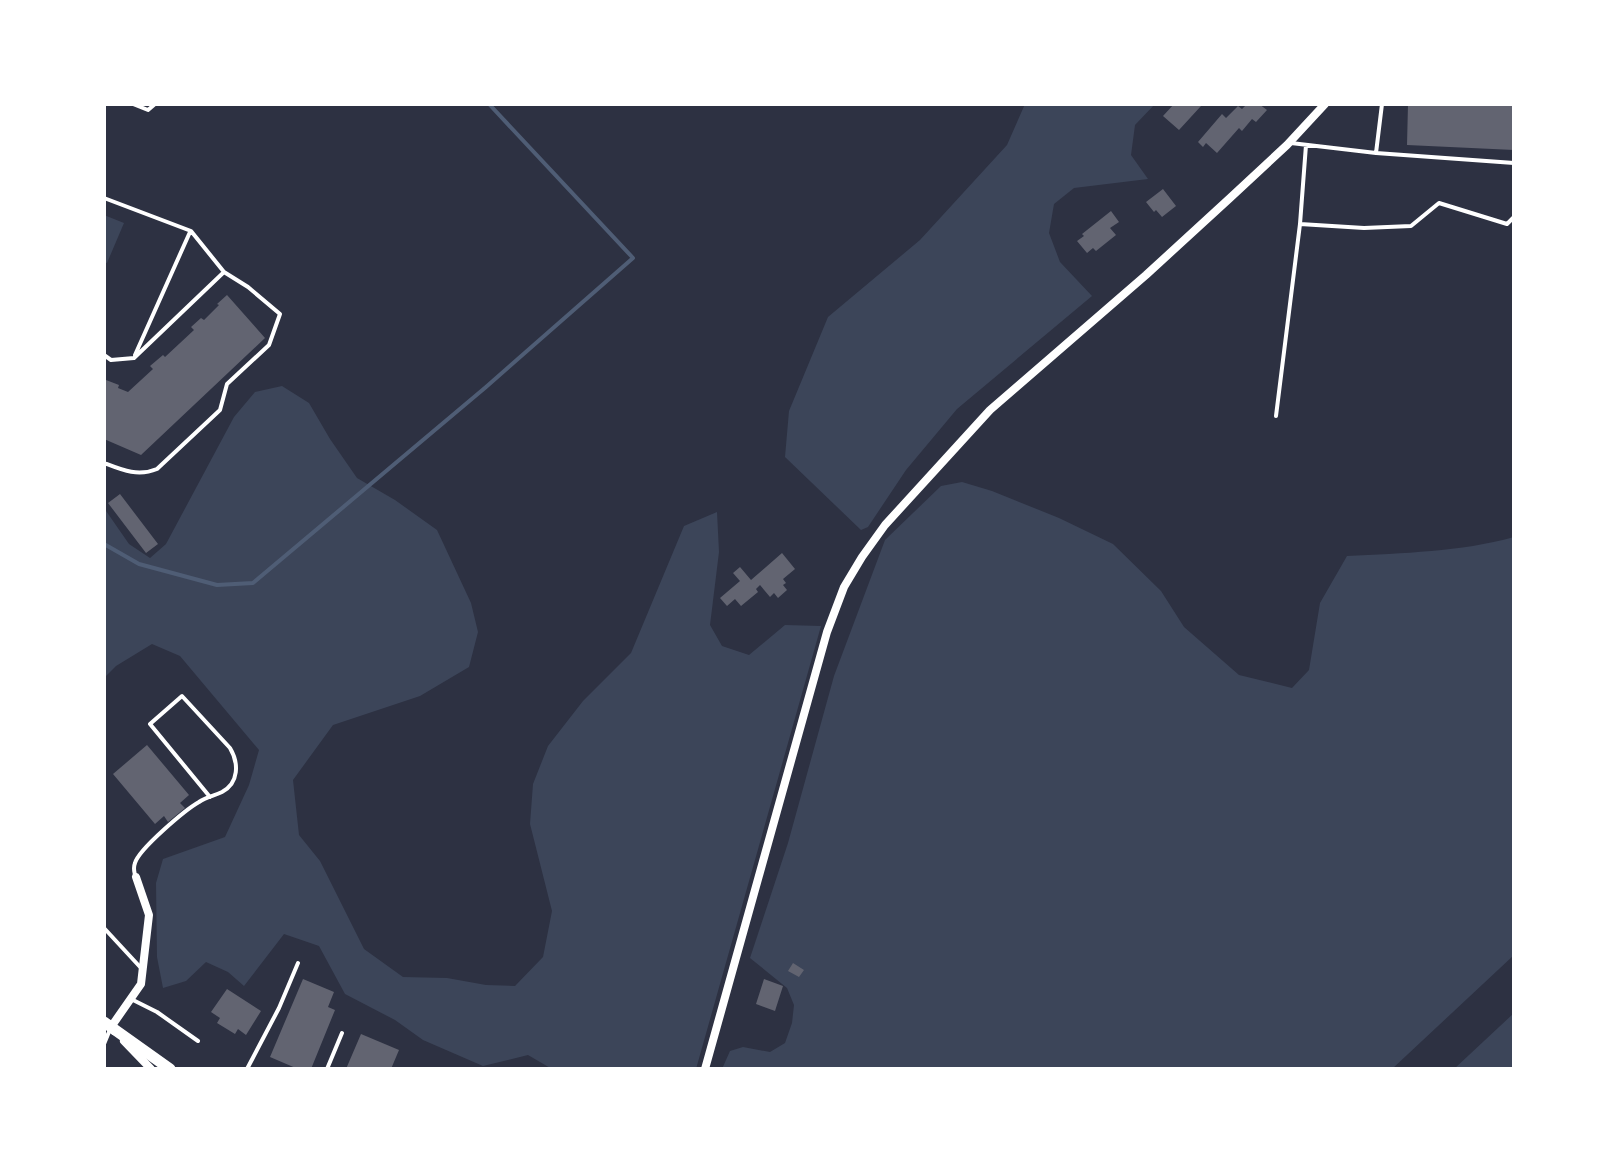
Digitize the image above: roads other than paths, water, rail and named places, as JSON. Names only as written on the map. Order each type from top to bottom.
[{"type":"street","points":[[705,1069],[827,632],[844,587],[862,557],[885,525],[990,410],[1146,275],[1289,143],[1325,104]]},
{"type":"street","points":[[108,1024],[141,984],[149,915],[136,877]]},
{"type":"street","points":[[108,1024],[151,1069]]},
{"type":"street","points":[[108,1024],[170,1069]]},
{"type":"lane","points":[[133,104],[148,110],[155,104]]},
{"type":"lane","points":[[1376,153],[1382,104]]},
{"type":"lane","points":[[1289,143],[1514,163]]},
{"type":"lane","points":[[1276,416],[1300,224],[1306,145]]},
{"type":"lane","points":[[104,198],[191,231],[224,272],[280,314],[269,345],[227,384],[220,410],[157,469],[146,473],[127,472],[104,463]]},
{"type":"lane","points":[[1300,224],[1364,228],[1411,226],[1439,203],[1507,224],[1514,217]]},
{"type":"lane","points":[[134,358],[191,231]]},
{"type":"lane","points":[[104,355],[111,360],[134,358],[224,272]]},
{"type":"lane","points":[[136,877],[136,859],[152,841],[194,804],[210,797],[229,787],[233,780],[237,763],[230,748],[182,696],[150,724],[210,797]]},
{"type":"lane","points":[[104,928],[143,970]]},
{"type":"lane","points":[[247,1069],[298,963]]},
{"type":"lane","points":[[131,999],[157,1012],[198,1041]]},
{"type":"lane","points":[[104,1044],[108,1024]]},
{"type":"lane","points":[[327,1069],[342,1033]]},
{"type":"waterway","points":[[104,544],[139,564],[217,585],[253,583],[486,387],[633,258],[489,104]]}]
